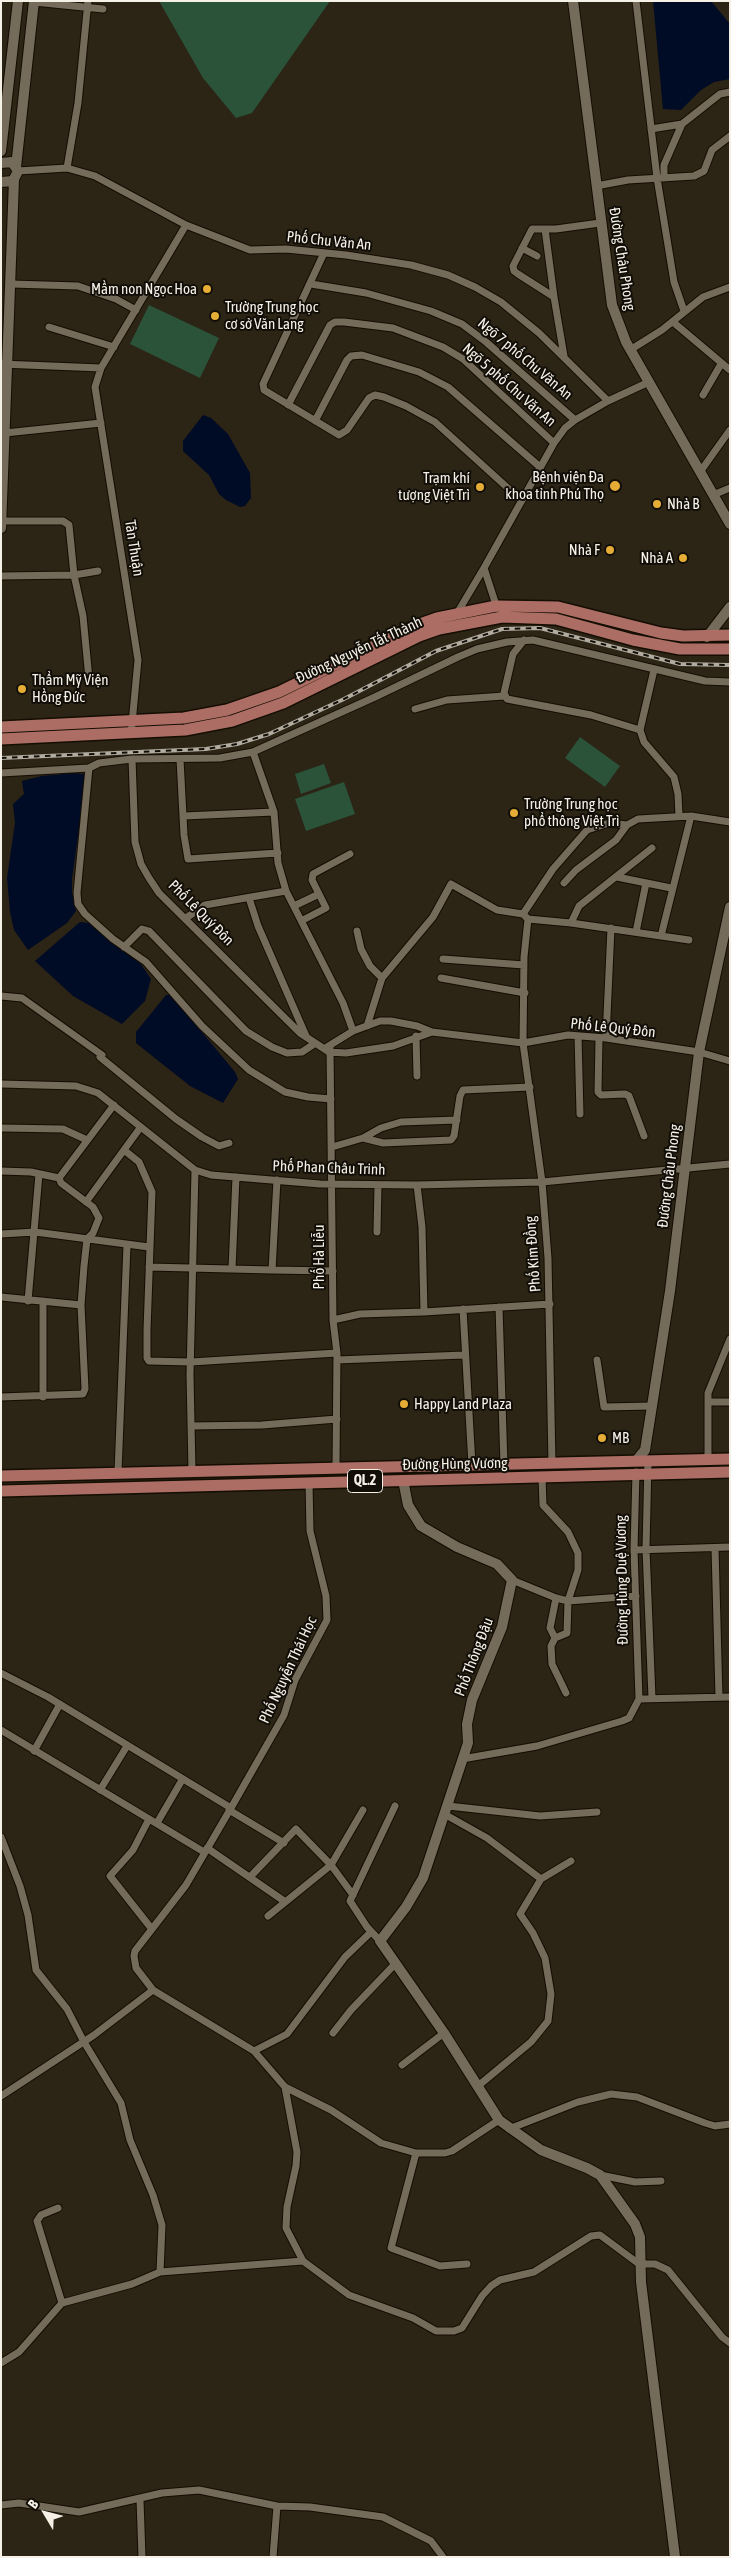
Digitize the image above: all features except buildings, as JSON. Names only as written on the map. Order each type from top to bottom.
[{"type":"main road","name":"Đường Nguyễn Tất Thành","points":[[1,739],[131,728],[246,705],[279,692],[417,625],[457,613],[496,606],[558,607],[636,627],[683,636],[730,635]]},
{"type":"main road","name":"Đường Nguyễn Tất Thành","points":[[1,727],[185,730],[251,716],[283,703],[419,636],[453,626],[502,617],[556,619],[633,640],[680,649],[730,648]]},
{"type":"main road","points":[[633,640],[636,627]]},
{"type":"main road","name":"Đường Hùng Vương","points":[[1,1476],[552,1464],[636,1461],[647,1455],[708,1460],[730,1459]]},
{"type":"main road","points":[[262,1469],[262,1484]]},
{"type":"main road","name":"Đường Hùng Vương","points":[[1,1491],[730,1472]]},
{"type":"street","points":[[1,152],[18,1]]},
{"type":"street","name":"Đường Châu Phong","points":[[573,1],[612,305],[630,350],[730,524]]},
{"type":"street","points":[[636,1],[651,129],[660,178],[674,282],[684,311]]},
{"type":"street","points":[[1,528],[5,433],[5,364],[16,173],[34,2],[87,4],[103,9]]},
{"type":"street","points":[[67,168],[78,103],[87,4]]},
{"type":"street","points":[[660,178],[682,124],[720,94],[730,92]]},
{"type":"street","points":[[651,129],[682,124]]},
{"type":"street","points":[[596,186],[694,176],[704,171],[712,150],[730,136]]},
{"type":"street","points":[[1,162],[10,162],[16,173]]},
{"type":"street","name":"Phố Chu Văn An","points":[[16,173],[67,168],[95,176],[186,225],[250,250],[286,249],[324,253],[411,265],[448,275],[475,286],[501,302],[564,356],[608,401]]},
{"type":"street","points":[[1,182],[8,183],[16,173]]},
{"type":"street","points":[[554,296],[514,271],[515,261],[532,229],[600,223]]},
{"type":"street","name":"Tân Thuận","points":[[131,728],[138,660],[95,387],[101,368],[186,225]]},
{"type":"street","points":[[545,229],[564,356]]},
{"type":"street","points":[[522,248],[537,256]]},
{"type":"street","points":[[324,253],[263,384],[268,394],[339,435],[344,434],[369,398],[374,396],[384,397],[435,422],[521,500]]},
{"type":"street","points":[[11,284],[78,286],[116,299],[136,310]]},
{"type":"street","name":"Ngõ 7 phố Chu Văn An","points":[[311,284],[384,298],[431,311],[462,324],[486,342],[576,420]]},
{"type":"street","points":[[630,350],[673,322],[703,297],[730,287]]},
{"type":"street","name":"Ngõ 5 phố Chu Văn An","points":[[288,405],[330,325],[335,322],[344,322],[393,328],[429,341],[463,359],[554,443]]},
{"type":"street","points":[[673,322],[720,364],[730,370]]},
{"type":"street","points":[[49,327],[114,347]]},
{"type":"street","points":[[315,421],[347,360],[351,356],[362,354],[419,372],[448,387],[540,467]]},
{"type":"street","points":[[5,364],[101,368]]},
{"type":"street","points":[[703,394],[720,364]]},
{"type":"street","points":[[453,626],[457,613],[554,443],[565,428],[608,401],[649,382]]},
{"type":"street","points":[[5,433],[101,423]]},
{"type":"street","points":[[700,472],[730,430]]},
{"type":"street","points":[[713,495],[730,488]]},
{"type":"street","points":[[1,521],[66,522],[70,529],[74,575],[83,616],[89,679]]},
{"type":"street","points":[[484,568],[496,606],[502,617]]},
{"type":"street","points":[[1,576],[74,575],[98,571]]},
{"type":"street","points":[[707,636],[730,607]]},
{"type":"street","points":[[504,696],[513,654],[524,640]]},
{"type":"street","points":[[1,773],[89,768],[99,763],[132,759],[220,758],[253,752],[375,698],[458,656],[493,644],[524,640],[705,681],[730,682]]},
{"type":"street","points":[[654,670],[640,730],[648,748],[674,777],[678,794],[679,816]]},
{"type":"street","points":[[415,709],[447,700],[504,696],[513,701],[591,715],[640,730]]},
{"type":"street","points":[[253,752],[274,812],[278,863],[286,891],[343,1003],[353,1031]]},
{"type":"street","points":[[180,758],[187,857],[190,860],[278,853]]},
{"type":"street","name":"Phố Lê Quý Đôn","points":[[132,759],[135,842],[145,871],[159,893],[307,1039],[327,1049],[368,1050],[393,1046],[432,1032]]},
{"type":"street","points":[[89,768],[78,904],[100,929],[146,962],[202,1026],[249,1070],[285,1092],[331,1099]]},
{"type":"street","points":[[184,816],[274,812]]},
{"type":"street","points":[[661,936],[671,888],[691,816]]},
{"type":"street","points":[[564,883],[576,870],[616,840],[627,826],[644,818],[691,816],[730,822]]},
{"type":"street","points":[[525,917],[553,870],[587,830],[609,823],[627,826]]},
{"type":"street","points":[[571,923],[579,906],[652,848]]},
{"type":"street","points":[[302,920],[324,910],[324,903],[312,880],[313,874],[350,854]]},
{"type":"street","points":[[617,877],[671,888]]},
{"type":"street","points":[[636,932],[646,883]]},
{"type":"street","points":[[367,1026],[382,978],[433,917],[452,884],[497,910],[525,917],[689,940]]},
{"type":"street","points":[[186,918],[205,906],[286,891]]},
{"type":"street","points":[[294,906],[319,894]]},
{"type":"street","points":[[249,898],[258,926],[307,1039]]},
{"type":"street","name":"Đường Châu Phong","points":[[647,1455],[652,1406],[670,1291],[699,1052],[728,926],[730,907]]},
{"type":"street","name":"Phố Kim Đồng","points":[[525,917],[525,993],[522,1043],[530,1087],[542,1182],[550,1304],[552,1464]]},
{"type":"street","points":[[611,928],[598,1092],[602,1095],[625,1094],[629,1096],[644,1136]]},
{"type":"street","points":[[124,947],[142,929],[150,930],[246,1031],[272,1047],[287,1053],[302,1052],[314,1044]]},
{"type":"street","points":[[357,931],[361,949],[370,966],[382,978]]},
{"type":"street","points":[[443,958],[524,965]]},
{"type":"street","points":[[442,978],[525,993]]},
{"type":"street","points":[[1,996],[22,998],[101,1056],[202,1137],[219,1146],[229,1143]]},
{"type":"street","name":"Phố Lê Quý Đôn","points":[[327,1049],[353,1031],[380,1021],[391,1021],[417,1026],[432,1032],[522,1043],[568,1035],[602,1038],[699,1052],[730,1061]]},
{"type":"street","points":[[417,1026],[417,1076]]},
{"type":"street","points":[[578,1036],[580,1114]]},
{"type":"street","name":"Phố Hà Liễu","points":[[327,1049],[331,1099],[333,1184],[333,1320],[337,1356],[336,1468]]},
{"type":"street","name":"Phố Phan Châu Trinh","points":[[1,1084],[83,1087],[98,1092],[140,1128],[195,1170],[211,1175],[333,1184],[417,1185],[542,1182],[730,1164]]},
{"type":"street","points":[[363,1138],[383,1143],[451,1140],[454,1136],[460,1096],[463,1090],[530,1087]]},
{"type":"street","points":[[59,1178],[114,1105]]},
{"type":"street","points":[[332,1147],[363,1138],[381,1128],[401,1122],[456,1120]]},
{"type":"street","points":[[1,1128],[63,1130],[87,1140]]},
{"type":"street","points":[[86,1202],[140,1128]]},
{"type":"street","points":[[124,1150],[139,1162],[150,1183],[152,1192],[147,1358],[150,1362],[337,1356],[464,1355]]},
{"type":"street","points":[[192,1471],[190,1362],[195,1170]]},
{"type":"street","points":[[1,1171],[39,1174],[59,1178]]},
{"type":"street","points":[[28,1301],[39,1174]]},
{"type":"street","points":[[232,1268],[236,1177]]},
{"type":"street","points":[[1,1398],[83,1394],[81,1305],[86,1239],[93,1233],[99,1218],[93,1207],[61,1183],[59,1178]]},
{"type":"street","points":[[272,1270],[277,1180]]},
{"type":"street","points":[[378,1185],[378,1232]]},
{"type":"street","points":[[417,1185],[422,1227],[424,1312]]},
{"type":"street","points":[[1,1234],[35,1232],[149,1247]]},
{"type":"street","points":[[118,1472],[127,1245]]},
{"type":"street","points":[[149,1267],[333,1271]]},
{"type":"street","points":[[1,1297],[81,1305]]},
{"type":"street","points":[[43,1301],[43,1397]]},
{"type":"street","points":[[333,1320],[360,1314],[550,1304]]},
{"type":"street","points":[[499,1307],[504,1465]]},
{"type":"street","points":[[463,1309],[464,1355],[472,1465]]},
{"type":"street","points":[[708,1460],[708,1402],[710,1385],[730,1339]]},
{"type":"street","points":[[597,1360],[604,1408],[652,1406]]},
{"type":"street","points":[[708,1402],[730,1402]]},
{"type":"street","points":[[191,1426],[262,1425],[337,1420]]},
{"type":"street","name":"Đường Hùng Duệ Vương","points":[[647,1455],[646,1549],[652,1698]]},
{"type":"street","name":"Đường Hùng Duệ Vương","points":[[636,1461],[634,1550],[639,1699]]},
{"type":"street","points":[[542,1477],[543,1505],[568,1532],[577,1548],[578,1570],[568,1601],[567,1633],[555,1638],[552,1646],[552,1664],[566,1693]]},
{"type":"street","points":[[403,1480],[408,1505],[421,1526],[458,1547],[497,1564],[512,1580],[568,1601],[636,1596]]},
{"type":"street","name":"Phố Nguyễn Thái Học","points":[[285,2087],[254,2051],[154,1990],[136,1968],[134,1956],[151,1928],[178,1896],[284,1715],[295,1680],[327,1620],[326,1596],[310,1531],[309,1482]]},
{"type":"street","points":[[634,1550],[730,1547]]},
{"type":"street","points":[[715,1548],[719,1697]]},
{"type":"street","name":"Phố Thông Đậu","points":[[380,1941],[419,1887],[447,1810],[468,1743],[467,1724],[475,1688],[504,1620],[512,1580]]},
{"type":"street","points":[[555,1638],[550,1628],[556,1598]]},
{"type":"street","points":[[1,1673],[60,1704],[284,1843]]},
{"type":"street","points":[[462,1759],[536,1746],[622,1721],[629,1718],[639,1699],[730,1697]]},
{"type":"street","points":[[34,1751],[60,1704]]},
{"type":"street","points":[[1,1730],[157,1824],[206,1850],[284,1901]]},
{"type":"street","points":[[100,1790],[127,1746]]},
{"type":"street","points":[[157,1824],[182,1780]]},
{"type":"street","points":[[395,1806],[353,1895],[351,1904],[371,1932],[380,1941],[444,2033],[500,2120],[509,2129],[541,2150],[600,2175],[635,2182],[661,2181]]},
{"type":"street","points":[[268,1916],[284,1901],[331,1865],[363,1810]]},
{"type":"street","points":[[447,1810],[540,1816],[597,1812]]},
{"type":"street","points":[[447,1810],[542,1880]]},
{"type":"street","points":[[149,1819],[133,1850],[110,1876],[151,1928]]},
{"type":"street","points":[[250,1877],[296,1829],[331,1865],[353,1895]]},
{"type":"street","points":[[1,1837],[20,1886],[28,1915],[36,1970],[65,2005],[84,2042],[121,2103],[130,2140],[153,2195],[164,2232],[160,2272]]},
{"type":"street","points":[[478,2086],[531,2042],[548,2021],[551,1994],[545,1958],[533,1933],[520,1914],[542,1880],[571,1861]]},
{"type":"street","points":[[254,2051],[287,2034],[344,1957],[371,1932]]},
{"type":"street","points":[[333,2033],[351,2010],[395,1964]]},
{"type":"street","points":[[1,2096],[84,2042],[131,2009],[154,1990]]},
{"type":"street","points":[[402,2065],[444,2033]]},
{"type":"street","points":[[285,2087],[331,2110],[380,2143],[416,2153],[439,2154],[452,2151],[500,2120]]},
{"type":"street","points":[[285,2087],[297,2152],[296,2166],[287,2207],[286,2228],[303,2261],[349,2295],[413,2318],[436,2331],[446,2332],[462,2328],[482,2296],[500,2280],[534,2272],[591,2236],[604,2237],[639,2264],[655,2264],[668,2270],[722,2337],[730,2343]]},
{"type":"street","points":[[509,2129],[578,2102],[611,2094],[637,2097],[705,2123],[730,2124]]},
{"type":"street","points":[[416,2153],[391,2248],[440,2266],[467,2264]]},
{"type":"street","points":[[600,2175],[635,2224],[640,2237],[639,2264],[675,2557]]},
{"type":"street","points":[[58,2208],[41,2215],[37,2220],[62,2303]]},
{"type":"street","points":[[1,2363],[19,2352],[62,2303],[132,2284],[160,2272],[303,2261]]},
{"type":"street","points":[[1,2505],[19,2502],[79,2512],[180,2490],[200,2490],[277,2506],[310,2507],[384,2518],[430,2541],[443,2557]]},
{"type":"street","points":[[140,2500],[142,2557]]},
{"type":"street","points":[[273,2557],[277,2506]]},
{"type":"green space","points":[[159,1],[330,1],[252,113],[236,118],[203,78]]},
{"type":"green space","points":[[149,305],[219,338],[200,378],[130,344]]},
{"type":"green space","points":[[580,737],[620,766],[605,787],[565,758]]},
{"type":"green space","points":[[324,764],[331,783],[301,794],[295,774]]},
{"type":"green space","points":[[344,782],[355,814],[306,831],[295,799]]},
{"type":"water","points":[[653,1],[711,1],[730,24],[730,79],[714,82],[701,90],[681,110],[663,109]]},
{"type":"water","points":[[203,415],[211,418],[228,434],[250,473],[251,498],[245,506],[240,507],[219,494],[209,475],[183,451],[183,441]]},
{"type":"water","points":[[73,773],[84,774],[85,785],[72,879],[72,892],[76,911],[67,923],[28,950],[14,930],[10,912],[7,878],[15,823],[13,804],[24,794],[22,781],[42,776]]},
{"type":"water","points":[[80,922],[89,923],[137,958],[151,979],[145,1001],[122,1024],[73,996],[35,961]]},
{"type":"water","points":[[166,995],[171,995],[235,1072],[238,1079],[223,1103],[190,1086],[136,1043],[136,1032]]},
{"type":"railway","points":[[1,758],[206,749],[237,744],[269,734],[344,699],[436,651],[502,629],[540,628],[680,664],[730,665]]},
{"type":"place","name":"Mầm non Ngọc Hoa","points":[[207,289]]},
{"type":"place","name":"Trường Trung học cơ sở Văn Lang","points":[[215,316]]},
{"type":"place","name":"Bệnh viện Đa khoa tỉnh Phú Thọ","points":[[615,486]]},
{"type":"place","name":"Trạm khí tượng Việt Trì","points":[[480,487]]},
{"type":"place","name":"Nhà B","points":[[657,504]]},
{"type":"place","name":"Nhà F","points":[[610,550]]},
{"type":"place","name":"Nhà A","points":[[683,558]]},
{"type":"place","name":"Thẩm Mỹ Viện Hồng Đức","points":[[22,689]]},
{"type":"place","name":"Trường Trung học phổ thông Việt Trì","points":[[514,813]]},
{"type":"place","name":"Happy Land Plaza","points":[[404,1404]]},
{"type":"place","name":"MB","points":[[602,1438]]}]
